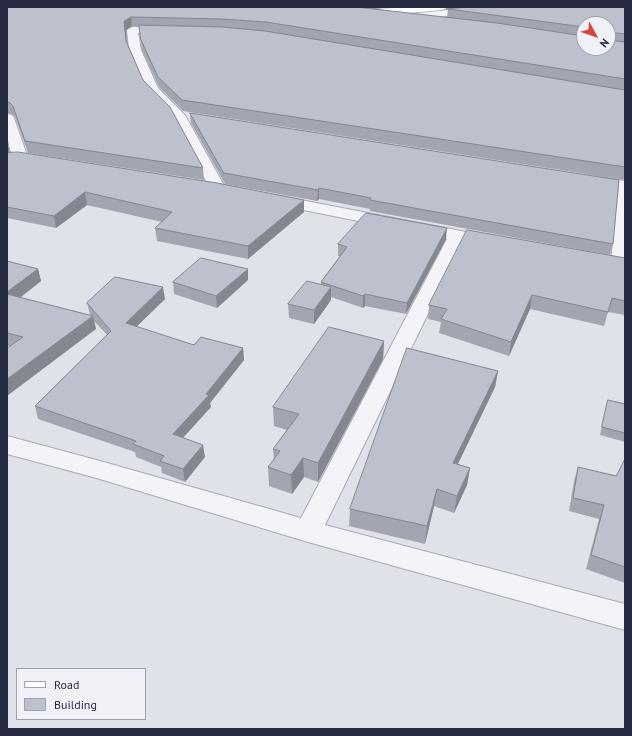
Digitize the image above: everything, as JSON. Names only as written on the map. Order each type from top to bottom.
[{"type":"street","points":[[374,13],[441,7]]},
{"type":"street","points":[[409,17],[507,7]]},
{"type":"street","points":[[180,30],[132,30],[135,50],[152,90],[178,115],[218,189]]},
{"type":"street","points":[[178,115],[193,117]]},
{"type":"street","points":[[7,118],[21,160]]},
{"type":"street","points":[[578,178],[625,186]]},
{"type":"street","points":[[616,264],[625,192]]},
{"type":"street","points":[[257,196],[504,244]]},
{"type":"street","points":[[308,531],[458,235]]},
{"type":"street","points":[[7,445],[101,470],[308,531],[625,617]]},
{"type":"building","points":[[7,7],[356,7],[497,23],[576,35],[576,56],[616,56],[616,41],[625,42],[625,79],[266,22],[222,19],[131,17],[124,21],[126,41],[143,80],[170,107],[203,168],[25,141],[13,106],[7,102]]},
{"type":"building","points":[[467,7],[625,7],[625,34],[616,33],[616,16],[576,16],[576,26],[448,9]]},
{"type":"building","points":[[139,25],[222,27],[265,31],[625,90],[625,167],[182,100],[158,77],[141,40]]},
{"type":"building","points":[[190,113],[619,180],[613,244],[370,200],[371,198],[319,188],[318,190],[224,173]]},
{"type":"building","points":[[18,152],[217,183],[304,200],[248,246],[155,228],[172,212],[85,192],[54,216],[7,207],[7,153]]},
{"type":"building","points":[[366,213],[447,228],[407,303],[365,294],[363,296],[321,282],[347,247],[338,244]]},
{"type":"building","points":[[467,230],[625,258],[625,301],[612,298],[608,312],[532,295],[511,342],[441,319],[447,309],[429,305]]},
{"type":"building","points":[[201,258],[248,269],[216,296],[173,282]]},
{"type":"building","points":[[7,261],[38,269],[7,292]]},
{"type":"building","points":[[115,277],[163,287],[126,323],[194,345],[201,337],[243,348],[206,394],[209,395],[173,434],[203,445],[183,469],[160,461],[164,456],[133,444],[136,441],[35,406],[111,331],[87,303]]},
{"type":"building","points":[[307,281],[331,287],[314,310],[288,304]]},
{"type":"building","points":[[7,294],[93,316],[7,379],[7,348],[23,337],[7,333]]},
{"type":"building","points":[[329,327],[384,341],[318,463],[303,458],[291,475],[268,467],[280,451],[273,449],[299,414],[273,407]]},
{"type":"building","points":[[407,348],[498,371],[453,463],[470,468],[457,496],[437,489],[427,526],[350,509]]},
{"type":"building","points":[[608,400],[625,404],[625,433],[602,427]]},
{"type":"building","points":[[625,459],[625,567],[591,555],[604,505],[573,498],[578,467],[616,476]]}]
